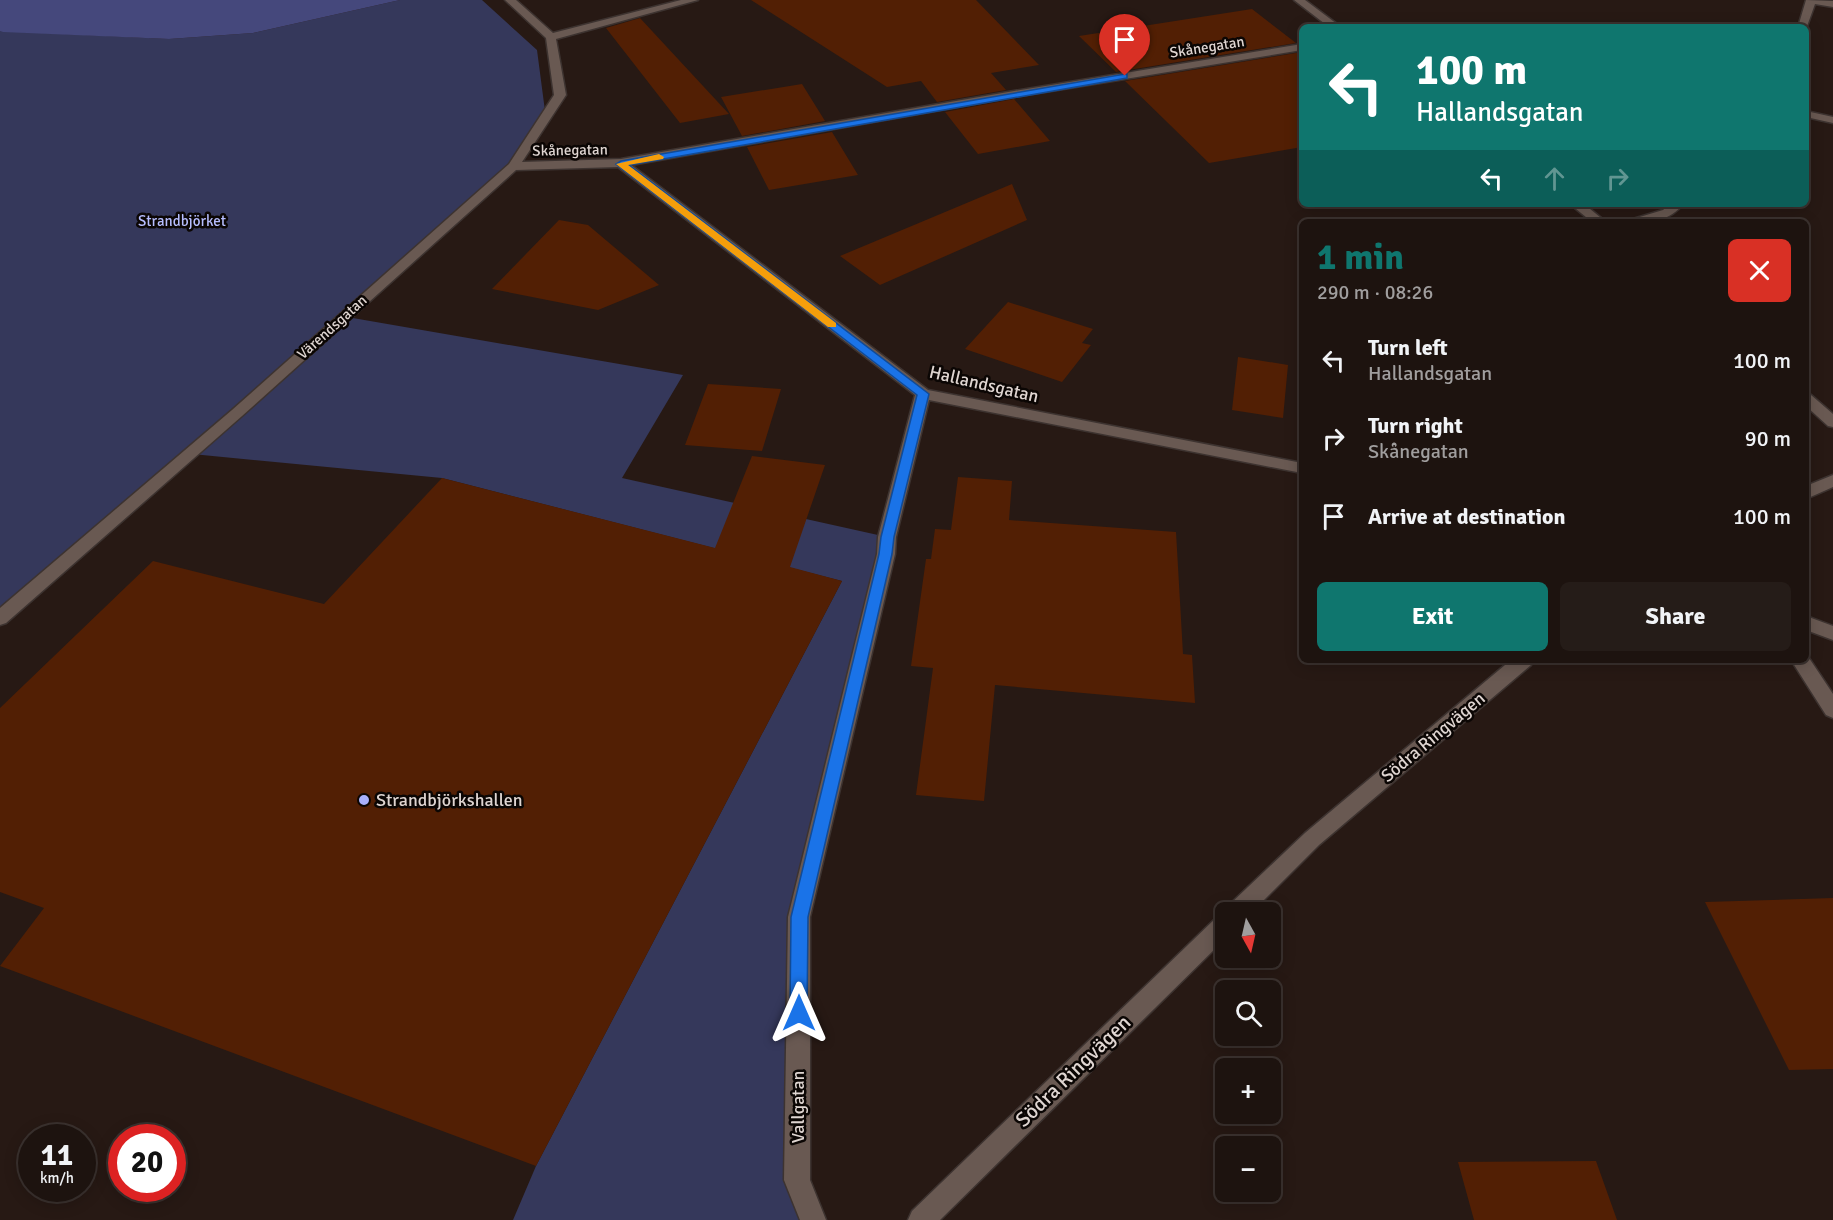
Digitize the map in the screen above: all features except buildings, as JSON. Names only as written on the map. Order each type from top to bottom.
[{"type":"street","points":[[510,0],[551,37],[693,0]]},
{"type":"street","points":[[1299,0],[1332,24]]},
{"type":"street","points":[[1804,24],[1811,0],[1833,4]]},
{"type":"street","name":"Värendsgatan","points":[[0,618],[237,413],[513,166],[560,95],[551,37]]},
{"type":"street","name":"Skånegatan","points":[[513,166],[621,164],[1002,96],[1299,47]]},
{"type":"street","points":[[1809,115],[1833,120]]},
{"type":"street","name":"Hallandsgatan","points":[[621,164],[923,394],[1299,467]]},
{"type":"street","points":[[1580,207],[1596,219]]},
{"type":"street","points":[[1648,219],[1668,213],[1674,207]]},
{"type":"street","name":"Vallgatan","points":[[813,1220],[797,1180],[799,917],[886,554],[887,537],[923,394]]},
{"type":"street","points":[[1809,401],[1833,422]]},
{"type":"street","points":[[1809,492],[1833,480]]},
{"type":"street","points":[[1809,624],[1833,633]]},
{"type":"street","name":"Södra Ringvägen","points":[[1247,902],[1312,839],[1520,663]]},
{"type":"street","points":[[1802,663],[1833,710]]},
{"type":"street","name":"Södra Ringvägen","points":[[921,1220],[1215,934]]},
{"type":"green space","name":"Strandbjörket","points":[[400,0],[482,0],[537,50],[545,111],[512,162],[347,317],[683,375],[622,478],[887,537],[799,917],[797,1180],[813,1220],[513,1220],[536,1166],[842,581],[442,478],[192,454],[0,624],[0,31],[169,39],[253,33]]},
{"type":"shaded area","points":[[0,0],[400,0],[253,33],[169,39],[3,32],[0,31]]},
{"type":"slow traffic","points":[[659,157],[621,164],[832,325]]},
{"type":"place","name":"Strandbjörkshallen","points":[[364,800]]},
{"type":"route","points":[[799,1013],[799,917],[886,554],[887,537],[923,394],[621,164],[1125,76]]}]
